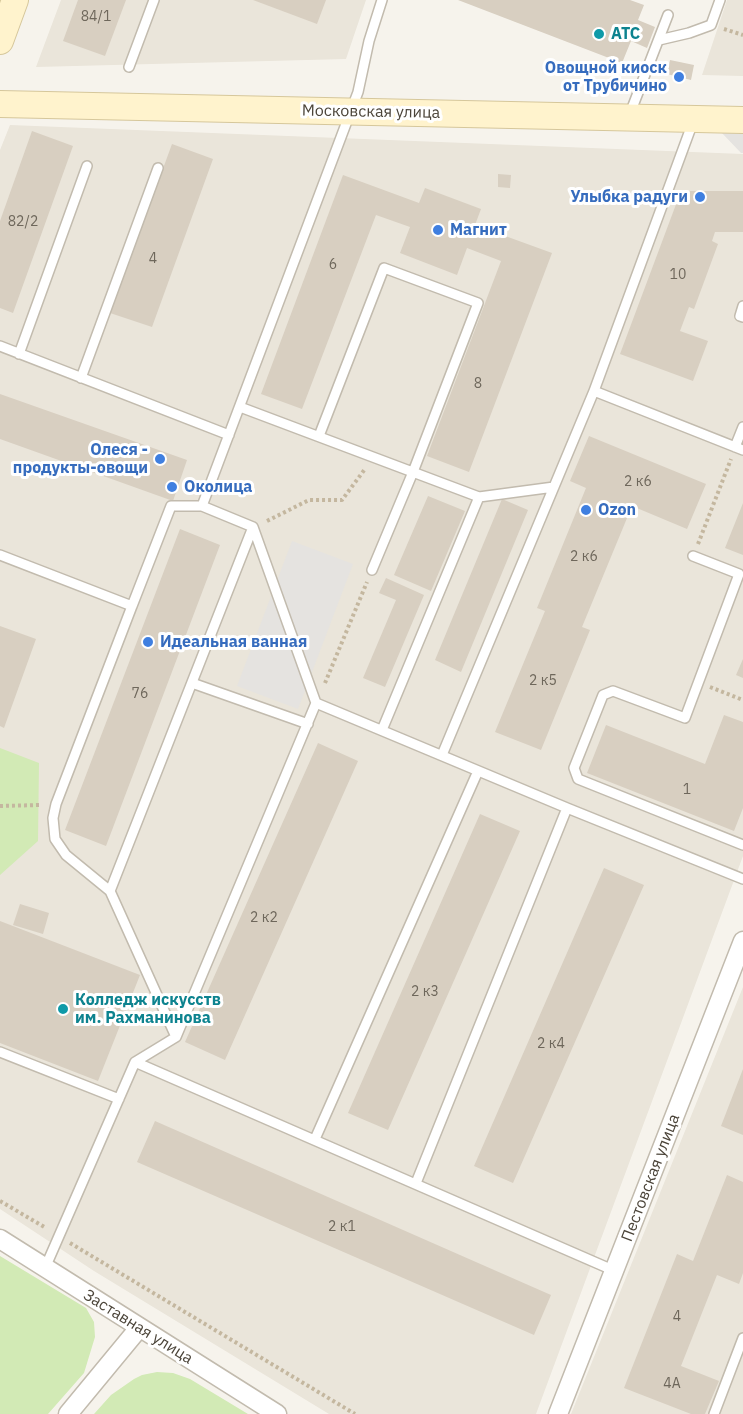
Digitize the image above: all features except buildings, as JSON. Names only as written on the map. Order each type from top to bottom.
[{"type":"main road","points":[[0,41],[15,0]]},
{"type":"main road","name":"Московская улица","points":[[0,104],[743,120]]},
{"type":"street","name":"Пестовская улица","points":[[558,1414],[740,961],[743,941]]},
{"type":"street","name":"Заставная улица","points":[[0,1239],[277,1414]]},
{"type":"street","points":[[68,1414],[139,1328]]},
{"type":"lane","points":[[129,67],[154,0]]},
{"type":"lane","points":[[202,506],[361,83],[369,41],[382,0]]},
{"type":"lane","points":[[659,40],[711,25],[720,0]]},
{"type":"lane","points":[[628,118],[668,15]]},
{"type":"lane","points":[[442,755],[594,391],[694,119]]},
{"type":"lane","points":[[20,354],[87,166]]},
{"type":"lane","points":[[81,378],[158,168]]},
{"type":"lane","points":[[319,436],[384,268],[478,303],[413,472],[372,570]]},
{"type":"lane","points":[[743,306],[740,316],[743,317]]},
{"type":"lane","points":[[0,346],[229,435]]},
{"type":"lane","points":[[594,391],[739,448],[743,427]]},
{"type":"lane","points":[[240,406],[479,497],[554,487]]},
{"type":"lane","points":[[382,730],[479,497]]},
{"type":"lane","points":[[45,1268],[135,1062],[176,1037],[316,703],[253,527],[202,506],[171,506],[56,804],[53,818],[55,839],[66,855],[111,891],[176,1037]]},
{"type":"lane","points":[[111,891],[253,527]]},
{"type":"lane","points":[[0,555],[132,606]]},
{"type":"lane","points":[[693,556],[739,574],[685,718],[613,691],[603,695],[574,768],[578,779],[743,844]]},
{"type":"lane","points":[[192,683],[308,724]]},
{"type":"lane","points":[[316,703],[743,879]]},
{"type":"lane","points":[[315,1139],[478,771]]},
{"type":"lane","points":[[416,1184],[567,808]]},
{"type":"lane","points":[[0,1052],[119,1099]]},
{"type":"lane","points":[[135,1062],[615,1271]]},
{"type":"lane","points":[[714,1414],[743,1338]]},
{"type":"path","points":[[693,556],[739,448]]},
{"type":"path","points":[[253,527],[309,500],[342,500],[374,456]]},
{"type":"path","points":[[316,703],[372,570]]},
{"type":"path","points":[[698,683],[743,700]]},
{"type":"path","points":[[0,806],[56,804]]},
{"type":"path","points":[[0,1201],[355,1414]]},
{"type":"shaded area","points":[[61,0],[366,0],[346,59],[36,67]]},
{"type":"shaded area","points":[[727,0],[743,0],[743,76],[702,75]]},
{"type":"shaded area","points":[[10,125],[743,154],[743,856],[536,1414],[329,1414],[94,1271],[0,1209],[0,150]]},
{"type":"shaded area","points":[[721,132],[743,132],[743,153],[741,153]]},
{"type":"shaded area","points":[[292,541],[353,564],[298,709],[237,686]]},
{"type":"shaded area","points":[[743,987],[743,1414],[571,1414]]},
{"type":"green space","points":[[0,748],[39,763],[38,841],[0,875]]},
{"type":"green space","points":[[0,1256],[86,1308],[94,1322],[95,1337],[84,1373],[48,1414],[0,1414]]},
{"type":"green space","points":[[157,1372],[173,1373],[190,1379],[248,1414],[94,1414],[111,1395],[134,1379]]},
{"type":"place","name":"АТС","points":[[599,34]]},
{"type":"place","name":"Овощной киоск от Трубичино","points":[[679,77]]},
{"type":"place","name":"Улыбка радуги","points":[[700,197]]},
{"type":"place","name":"Магнит","points":[[438,230]]},
{"type":"place","name":"Олеся - продукты-овощи","points":[[160,459]]},
{"type":"place","name":"Околица","points":[[172,487]]},
{"type":"place","name":"Ozon","points":[[586,510]]},
{"type":"place","name":"Идеальная ванная","points":[[148,642]]},
{"type":"place","name":"Колледж искусств им. Рахманинова","points":[[63,1009]]}]
